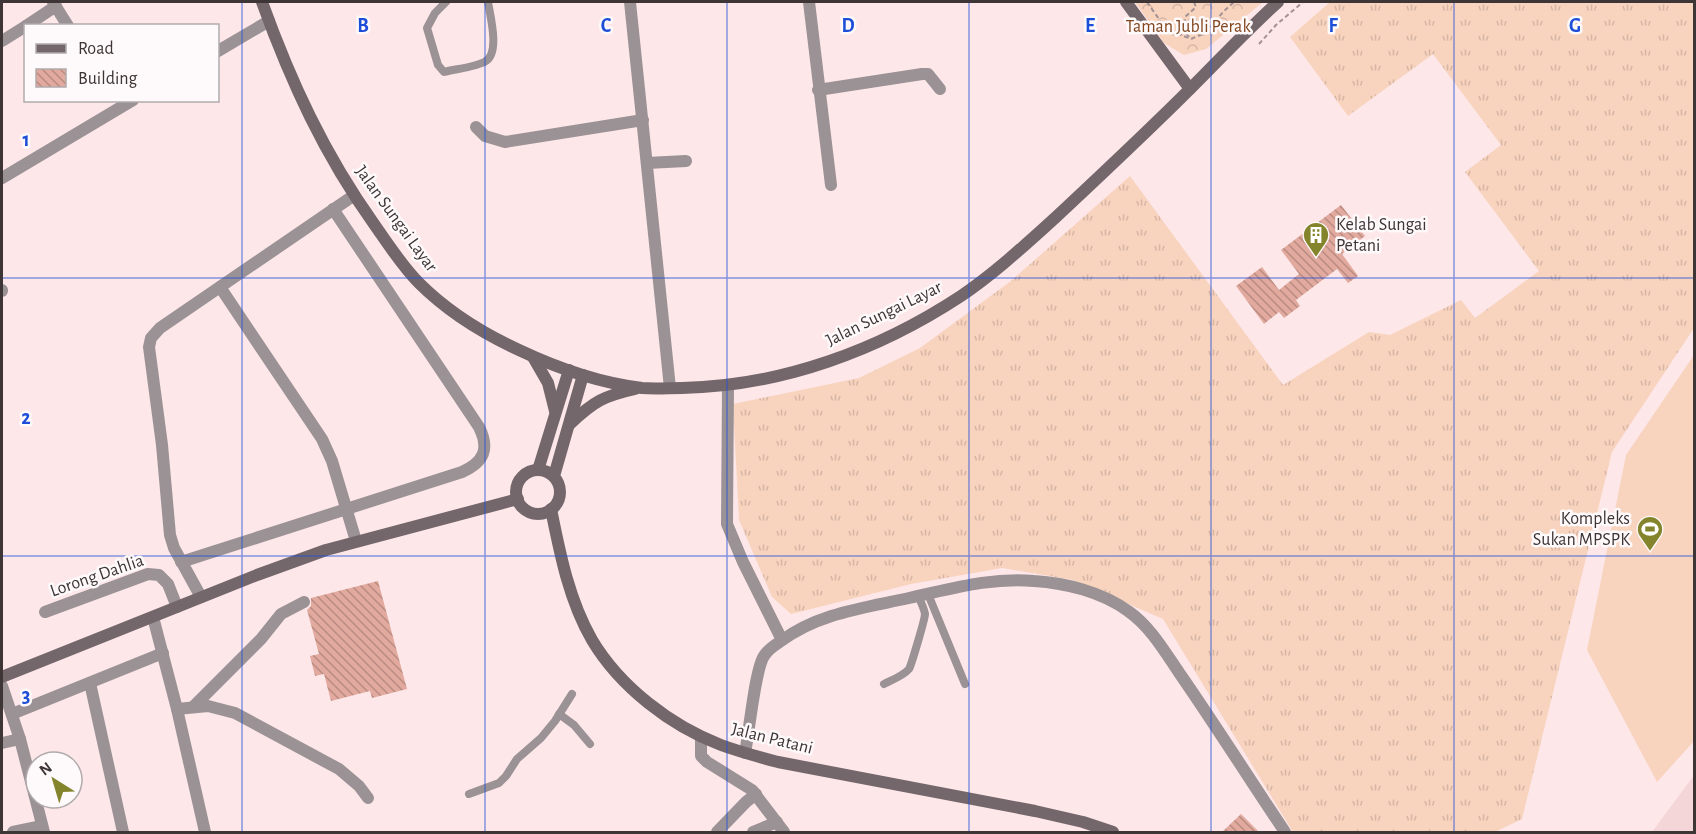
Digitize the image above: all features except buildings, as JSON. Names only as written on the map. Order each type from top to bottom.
[{"type":"main road","name":"Jalan Sungai Layar","points":[[262,2],[311,122],[353,196],[418,282],[472,326],[533,357],[583,375],[642,388],[728,385],[783,375],[849,354],[917,321],[963,295],[1006,262],[1190,89],[1278,2]]},
{"type":"main road","points":[[1126,2],[1190,89]]},
{"type":"main road","points":[[533,357],[548,383],[555,415]]},
{"type":"main road","points":[[538,470],[569,370]]},
{"type":"main road","points":[[554,476],[583,375]]},
{"type":"main road","points":[[569,424],[597,401],[612,394],[642,388]]},
{"type":"main road","points":[[538,470],[554,476],[559,486],[560,496],[551,509],[538,514],[529,512],[522,506],[516,491],[521,479],[538,470]]},
{"type":"main road","points":[[2,677],[256,574],[356,541],[518,499]]},
{"type":"main road","name":"Jalan Patani","points":[[551,509],[570,588],[591,638],[600,653],[649,704],[701,737],[745,753],[813,769],[1083,822],[1113,832]]},
{"type":"street","points":[[630,2],[670,388]]},
{"type":"street","points":[[809,2],[831,185]]},
{"type":"street","points":[[29,24],[55,4],[67,24]]},
{"type":"street","points":[[219,50],[269,21]]},
{"type":"street","points":[[2,41],[24,27]]},
{"type":"street","points":[[818,90],[922,74],[928,74],[940,89]]},
{"type":"street","points":[[2,178],[117,105]]},
{"type":"street","points":[[476,127],[485,136],[505,142],[643,120]]},
{"type":"street","points":[[647,163],[686,160]]},
{"type":"street","points":[[201,597],[174,548],[170,535],[162,445],[149,347],[155,332],[353,196]]},
{"type":"street","points":[[181,562],[411,489],[474,466],[481,458],[484,442],[479,426],[333,209]]},
{"type":"street","points":[[220,287],[322,439],[332,461],[356,541]]},
{"type":"street","points":[[728,385],[727,524],[739,554],[782,640]]},
{"type":"street","name":"Lorong Dahlia","points":[[45,612],[148,574],[159,575],[168,584],[177,607]]},
{"type":"street","points":[[745,753],[760,664],[764,656],[782,640],[829,616],[982,582],[1033,580],[1073,587],[1122,606],[1143,623],[1285,832]]},
{"type":"street","points":[[193,707],[261,639],[281,614],[304,602]]},
{"type":"street","points":[[153,617],[205,832]]},
{"type":"street","points":[[12,714],[163,653]]},
{"type":"street","points":[[90,683],[123,832]]},
{"type":"street","points":[[2,686],[20,739],[43,829],[13,832]]},
{"type":"street","points":[[177,709],[214,706],[235,713],[339,769],[368,798]]},
{"type":"street","points":[[701,737],[701,756],[707,762],[744,783],[756,794],[781,827],[753,832]]},
{"type":"street","points":[[2,743],[20,739]]},
{"type":"street","points":[[717,832],[756,794]]},
{"type":"lane","points":[[446,2],[435,13],[427,28],[438,65],[444,72],[486,62],[492,53],[494,44],[488,2]]},
{"type":"lane","points":[[923,595],[965,684]]},
{"type":"lane","points":[[884,684],[906,672],[911,666],[924,621],[923,595]]},
{"type":"lane","points":[[469,794],[499,783],[517,759],[541,738],[572,694]]},
{"type":"lane","points":[[559,714],[574,724],[590,744]]},
{"type":"path","points":[[1147,2],[1166,29],[1191,39],[1205,33],[1234,2]]},
{"type":"path","points":[[1191,39],[1184,31],[1185,17],[1197,7],[1194,2]]},
{"type":"path","points":[[1259,44],[1276,25],[1303,2]]},
{"type":"shaded area","points":[[1694,775],[1694,832],[1652,832],[1692,778]]},
{"type":"green space","name":"Taman Jubli Perak","points":[[1135,2],[1263,2],[1206,49],[1184,55],[1164,43]]},
{"type":"green space","points":[[1330,2],[1694,2],[1694,328],[1612,452],[1522,819],[1495,832],[1293,832],[1163,619],[1073,580],[1002,568],[911,584],[791,614],[772,597],[739,520],[733,404],[859,378],[920,348],[1011,281],[1130,176],[1283,385],[1369,332],[1390,335],[1461,300],[1475,318],[1539,271],[1465,172],[1501,145],[1433,54],[1348,116],[1290,37]]},
{"type":"green space","name":"Kompleks Sukan MPSPK","points":[[1694,355],[1694,741],[1657,782],[1587,650],[1626,455]]},
{"type":"place","name":"Kelab Sungai Petani","points":[[1316,258]]},
{"type":"place","name":"Kompleks Sukan MPSPK","points":[[1650,552]]}]
